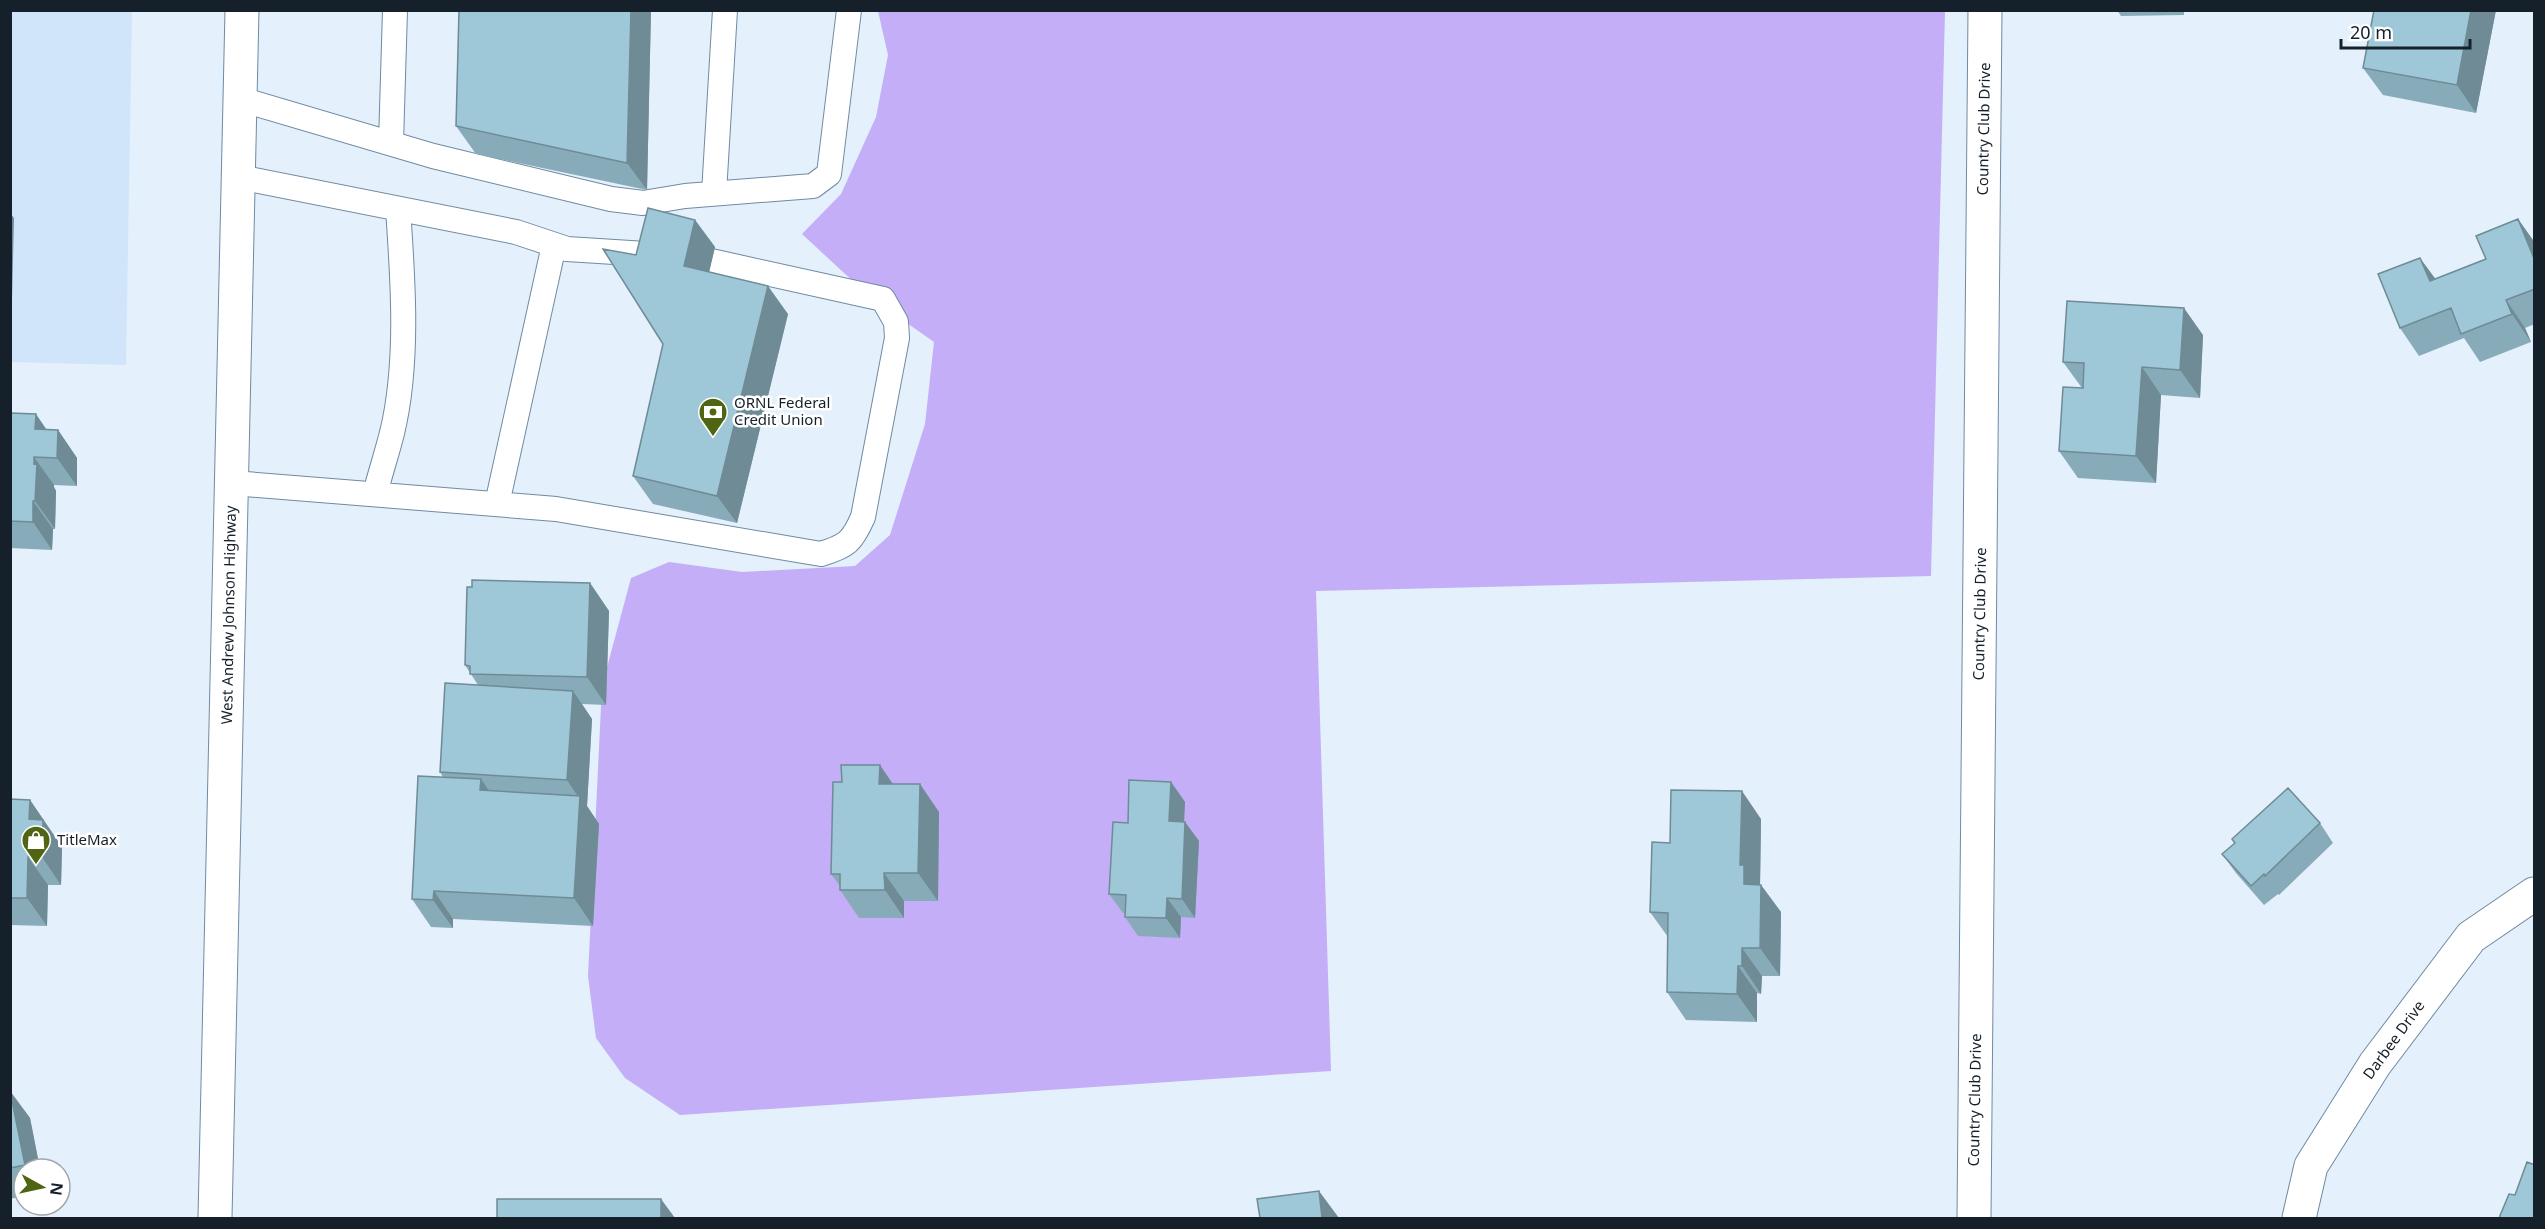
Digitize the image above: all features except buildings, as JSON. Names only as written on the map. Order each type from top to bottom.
[{"type":"street","name":"West Andrew Johnson Highway","points":[[214,1218],[243,10]]},
{"type":"street","name":"Country Club Drive","points":[[1974,1218],[1985,10]]},
{"type":"street","name":"Darbee Drive","points":[[2299,1218],[2311,1166],[2375,1064],[2471,937],[2535,894]]},
{"type":"lane","points":[[391,143],[395,10]]},
{"type":"lane","points":[[714,194],[725,10]]},
{"type":"lane","points":[[240,99],[391,143],[611,200],[644,203],[714,194],[813,186],[829,174],[849,10]]},
{"type":"lane","points":[[239,177],[516,232],[567,249],[662,255]]},
{"type":"lane","points":[[375,494],[393,431],[401,369],[402,300],[398,209]]},
{"type":"lane","points":[[497,504],[554,245]]},
{"type":"lane","points":[[233,483],[556,509],[821,554],[840,548],[854,538],[863,517],[897,338],[896,322],[883,299],[711,261]]},
{"type":"shaded area","points":[[11,11],[132,11],[126,365],[11,362]]},
{"type":"shaded area","points":[[878,11],[1945,11],[1931,576],[1316,591],[1331,1071],[680,1115],[625,1078],[596,1038],[588,976],[602,686],[631,578],[669,562],[742,572],[855,566],[890,535],[925,424],[934,342],[870,297],[802,234],[841,194],[876,117],[888,55]]},
{"type":"place","name":"ORNL Federal Credit Union","points":[[713,438]]},
{"type":"place","name":"TitleMax","points":[[36,866]]}]
